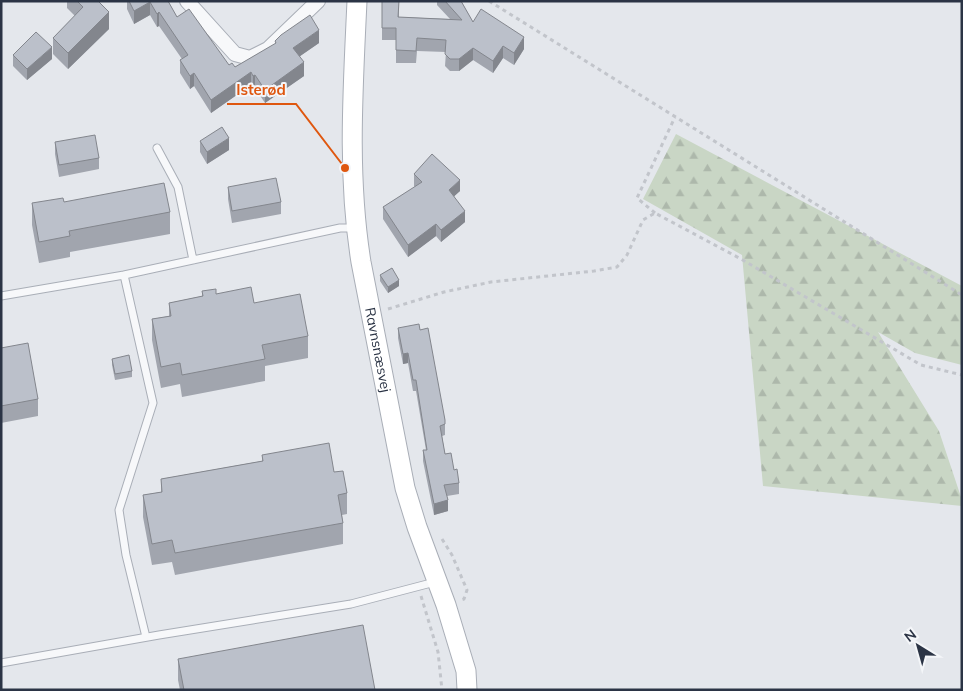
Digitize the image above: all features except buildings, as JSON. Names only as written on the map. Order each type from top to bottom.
[{"type":"main road","name":"Ravnsnæsvej","points":[[356,1],[351,148],[355,228],[370,314],[405,488],[417,527],[438,581],[466,671],[467,690]]},
{"type":"street","points":[[187,1],[235,54],[250,58],[268,49],[318,1]]},
{"type":"lane","points":[[157,148],[178,187],[193,260]]},
{"type":"lane","points":[[1,296],[124,275],[340,228],[355,228]]},
{"type":"lane","points":[[124,275],[153,402],[119,510],[126,555],[146,637]]},
{"type":"lane","points":[[1,663],[146,637],[351,604],[438,581]]},
{"type":"path","points":[[489,1],[962,295]]},
{"type":"path","points":[[675,117],[637,198],[655,213],[741,259],[921,365],[962,375]]},
{"type":"path","points":[[370,314],[444,292],[491,282],[594,271],[617,266],[627,255],[643,220],[655,213]]},
{"type":"path","points":[[426,610],[438,652],[442,690]]},
{"type":"green space","points":[[676,134],[962,286],[962,365],[915,353],[878,332],[939,431],[962,500],[962,506],[763,486],[742,255],[643,199]]},
{"type":"place","name":"Isterød","points":[[345,168]]}]
